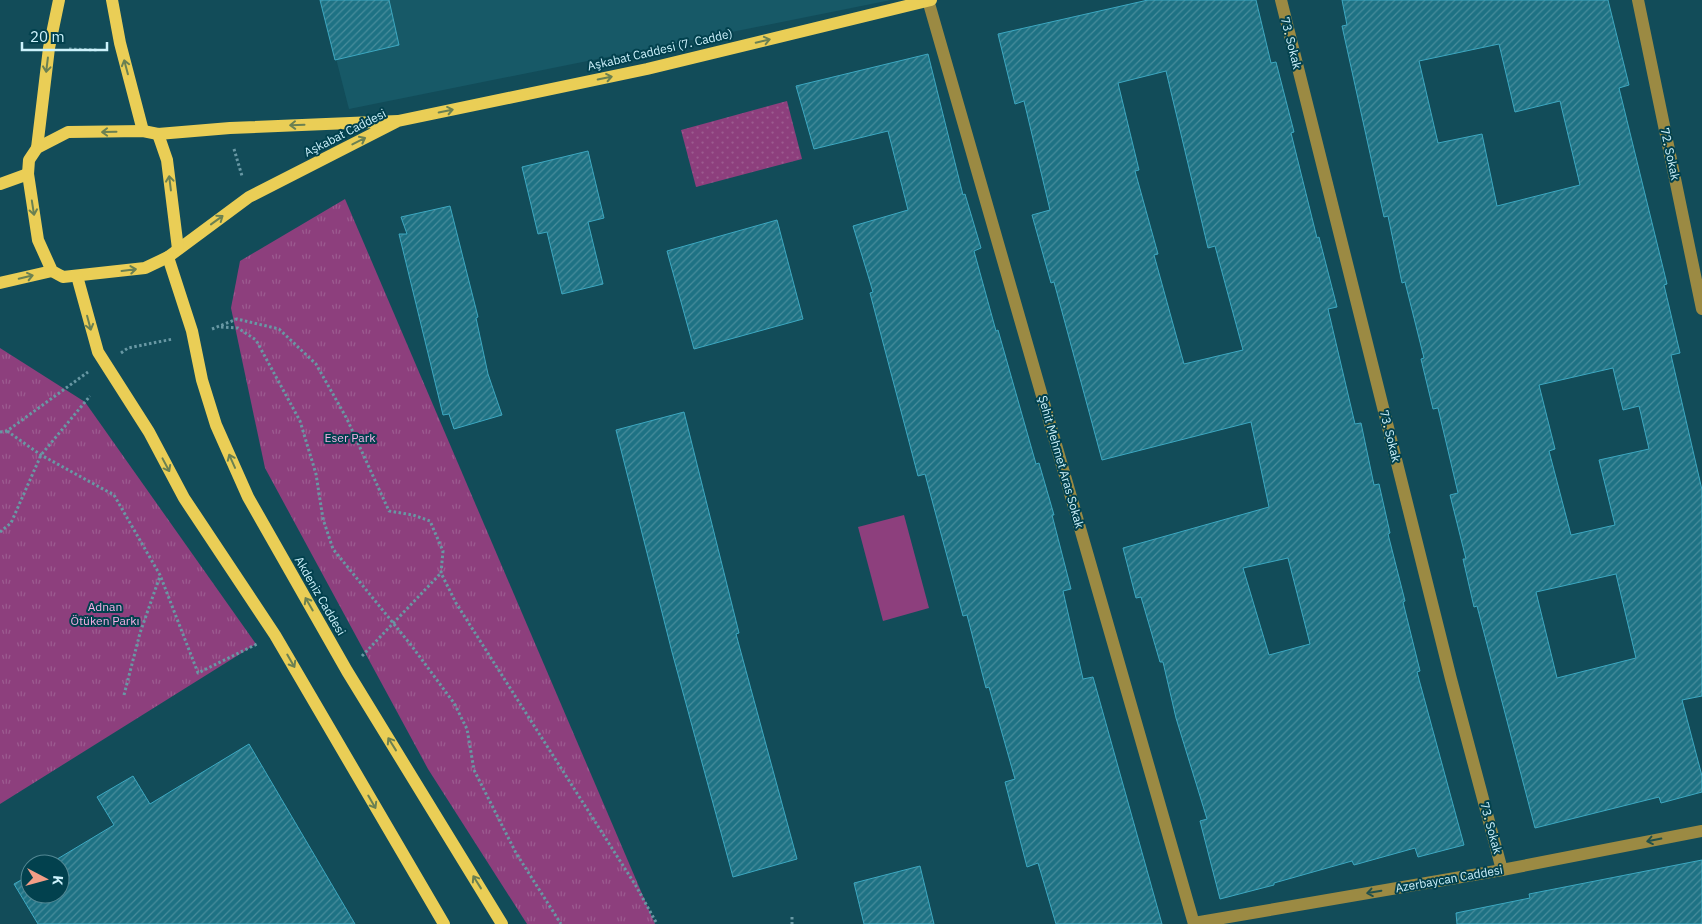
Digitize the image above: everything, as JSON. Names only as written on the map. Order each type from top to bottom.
[{"type":"main road","points":[[37,148],[68,132],[143,131],[158,134],[167,160],[173,253],[146,268],[63,277],[52,271],[38,240],[28,174],[29,160],[37,148],[49,48],[59,0]]},
{"type":"main road","points":[[112,0],[120,44],[143,131]]},
{"type":"main road","name":"Aşkabat Caddesi (7. Cadde)","points":[[398,121],[647,69],[929,0]]},
{"type":"main road","name":"Aşkabat Caddesi","points":[[158,134],[230,128],[398,121]]},
{"type":"main road","name":"Aşkabat Caddesi","points":[[173,253],[249,197],[398,121]]},
{"type":"main road","points":[[0,184],[28,174]]},
{"type":"main road","name":"Akdeniz Caddesi","points":[[173,253],[202,380],[216,424],[248,497],[347,671],[502,924]]},
{"type":"main road","points":[[0,283],[52,271]]},
{"type":"main road","points":[[76,276],[98,352],[149,432],[184,498],[276,635],[444,924]]},
{"type":"street","name":"Şehit Mehmet Aras Sokak","points":[[929,0],[1194,924]]},
{"type":"street","name":"73. Sokak","points":[[1280,0],[1451,679],[1502,870]]},
{"type":"street","name":"72. Sokak","points":[[1638,0],[1702,309]]},
{"type":"street","name":"Azerbaycan Caddesi","points":[[1194,924],[1502,870],[1702,831]]},
{"type":"path","points":[[60,49],[98,50]]},
{"type":"path","points":[[233,145],[243,177]]},
{"type":"path","points":[[561,924],[516,853],[474,770],[467,729],[454,703],[333,549],[323,519],[316,474],[300,420],[256,340],[238,328],[218,327],[237,319],[279,329],[316,364],[347,419],[389,511],[413,514],[430,522],[443,551],[441,573],[456,603],[636,886],[657,924]]},
{"type":"path","points":[[128,348],[169,339]]},
{"type":"path","points":[[0,432],[7,431],[76,378]]},
{"type":"path","points":[[0,532],[11,523],[41,455],[90,396]]},
{"type":"path","points":[[7,431],[41,455],[114,495],[160,575],[198,673],[276,635]]},
{"type":"path","points":[[347,671],[441,573]]},
{"type":"path","points":[[124,695],[140,633],[160,575]]},
{"type":"path","points":[[792,917],[792,924]]},
{"type":"shaded area","points":[[321,0],[891,0],[349,109]]},
{"type":"green space","points":[[787,101],[802,159],[696,187],[681,130]]},
{"type":"green space","name":"Eser Park","points":[[345,199],[655,924],[527,924],[428,769],[265,468],[231,308],[240,261]]},
{"type":"green space","name":"Adnan Ötüken Parkı","points":[[0,348],[85,402],[256,644],[0,804]]},
{"type":"green space","points":[[904,515],[929,608],[883,621],[858,527]]},
{"type":"building","points":[[320,0],[389,0],[399,45],[335,60]]},
{"type":"building","points":[[1148,0],[1256,0],[1271,63],[1276,62],[1294,132],[1291,133],[1317,238],[1319,237],[1337,307],[1328,309],[1355,424],[1361,423],[1374,485],[1379,484],[1390,533],[1388,534],[1420,671],[1417,672],[1464,845],[1418,857],[1415,848],[1354,865],[1352,861],[1220,899],[1200,821],[1207,819],[1176,718],[1163,662],[1160,662],[1141,597],[1136,598],[1123,548],[1269,507],[1251,422],[1102,460],[1054,282],[1051,283],[1032,215],[1050,210],[1024,101],[1015,104],[998,34]],"holes":[[[1166,71],[1208,248],[1215,246],[1243,350],[1184,364],[1154,255],[1158,254],[1135,171],[1139,170],[1118,83]],[[1288,558],[1310,644],[1269,655],[1243,568]]]},
{"type":"building","points":[[1342,0],[1608,0],[1629,85],[1619,88],[1667,284],[1664,285],[1680,353],[1671,355],[1702,490],[1702,696],[1682,700],[1702,776],[1702,792],[1661,803],[1659,797],[1535,828],[1477,606],[1474,607],[1463,559],[1466,559],[1450,495],[1458,493],[1438,408],[1433,409],[1421,359],[1424,358],[1405,282],[1402,283],[1388,216],[1384,217],[1342,26],[1347,25]],"holes":[[[1499,44],[1515,112],[1560,101],[1580,185],[1497,206],[1482,134],[1438,143],[1419,61]],[[1613,368],[1623,410],[1639,406],[1649,449],[1599,460],[1615,525],[1571,535],[1549,451],[1555,449],[1539,385]],[[1616,574],[1636,658],[1557,678],[1536,592]]]},
{"type":"building","points":[[928,54],[963,195],[965,194],[981,248],[974,251],[1036,464],[1039,463],[1054,515],[1052,515],[1071,589],[1063,591],[1083,679],[1093,677],[1162,924],[1056,924],[1038,863],[1027,867],[1005,782],[1015,779],[989,687],[986,688],[967,615],[963,616],[925,474],[918,476],[870,293],[873,292],[853,226],[908,210],[888,131],[814,149],[796,86]]},
{"type":"building","points":[[588,151],[604,218],[588,222],[603,284],[562,294],[547,232],[538,234],[522,167]]},
{"type":"building","points":[[450,206],[478,317],[476,318],[488,374],[502,415],[454,429],[449,414],[443,415],[399,234],[407,234],[401,217]]},
{"type":"building","points":[[777,220],[803,319],[694,349],[667,251]]},
{"type":"building","points":[[684,412],[739,633],[736,634],[797,859],[733,877],[672,652],[616,430]]},
{"type":"building","points":[[249,744],[355,924],[38,924],[26,904],[70,904],[70,854],[66,854],[114,825],[97,797],[133,776],[150,804]]},
{"type":"building","points":[[1702,860],[1702,924],[1457,924],[1456,913],[1530,898],[1529,894]]},
{"type":"building","points":[[920,866],[934,924],[864,924],[854,883]]},
{"type":"building","points":[[20,881],[20,894],[14,884]]}]
